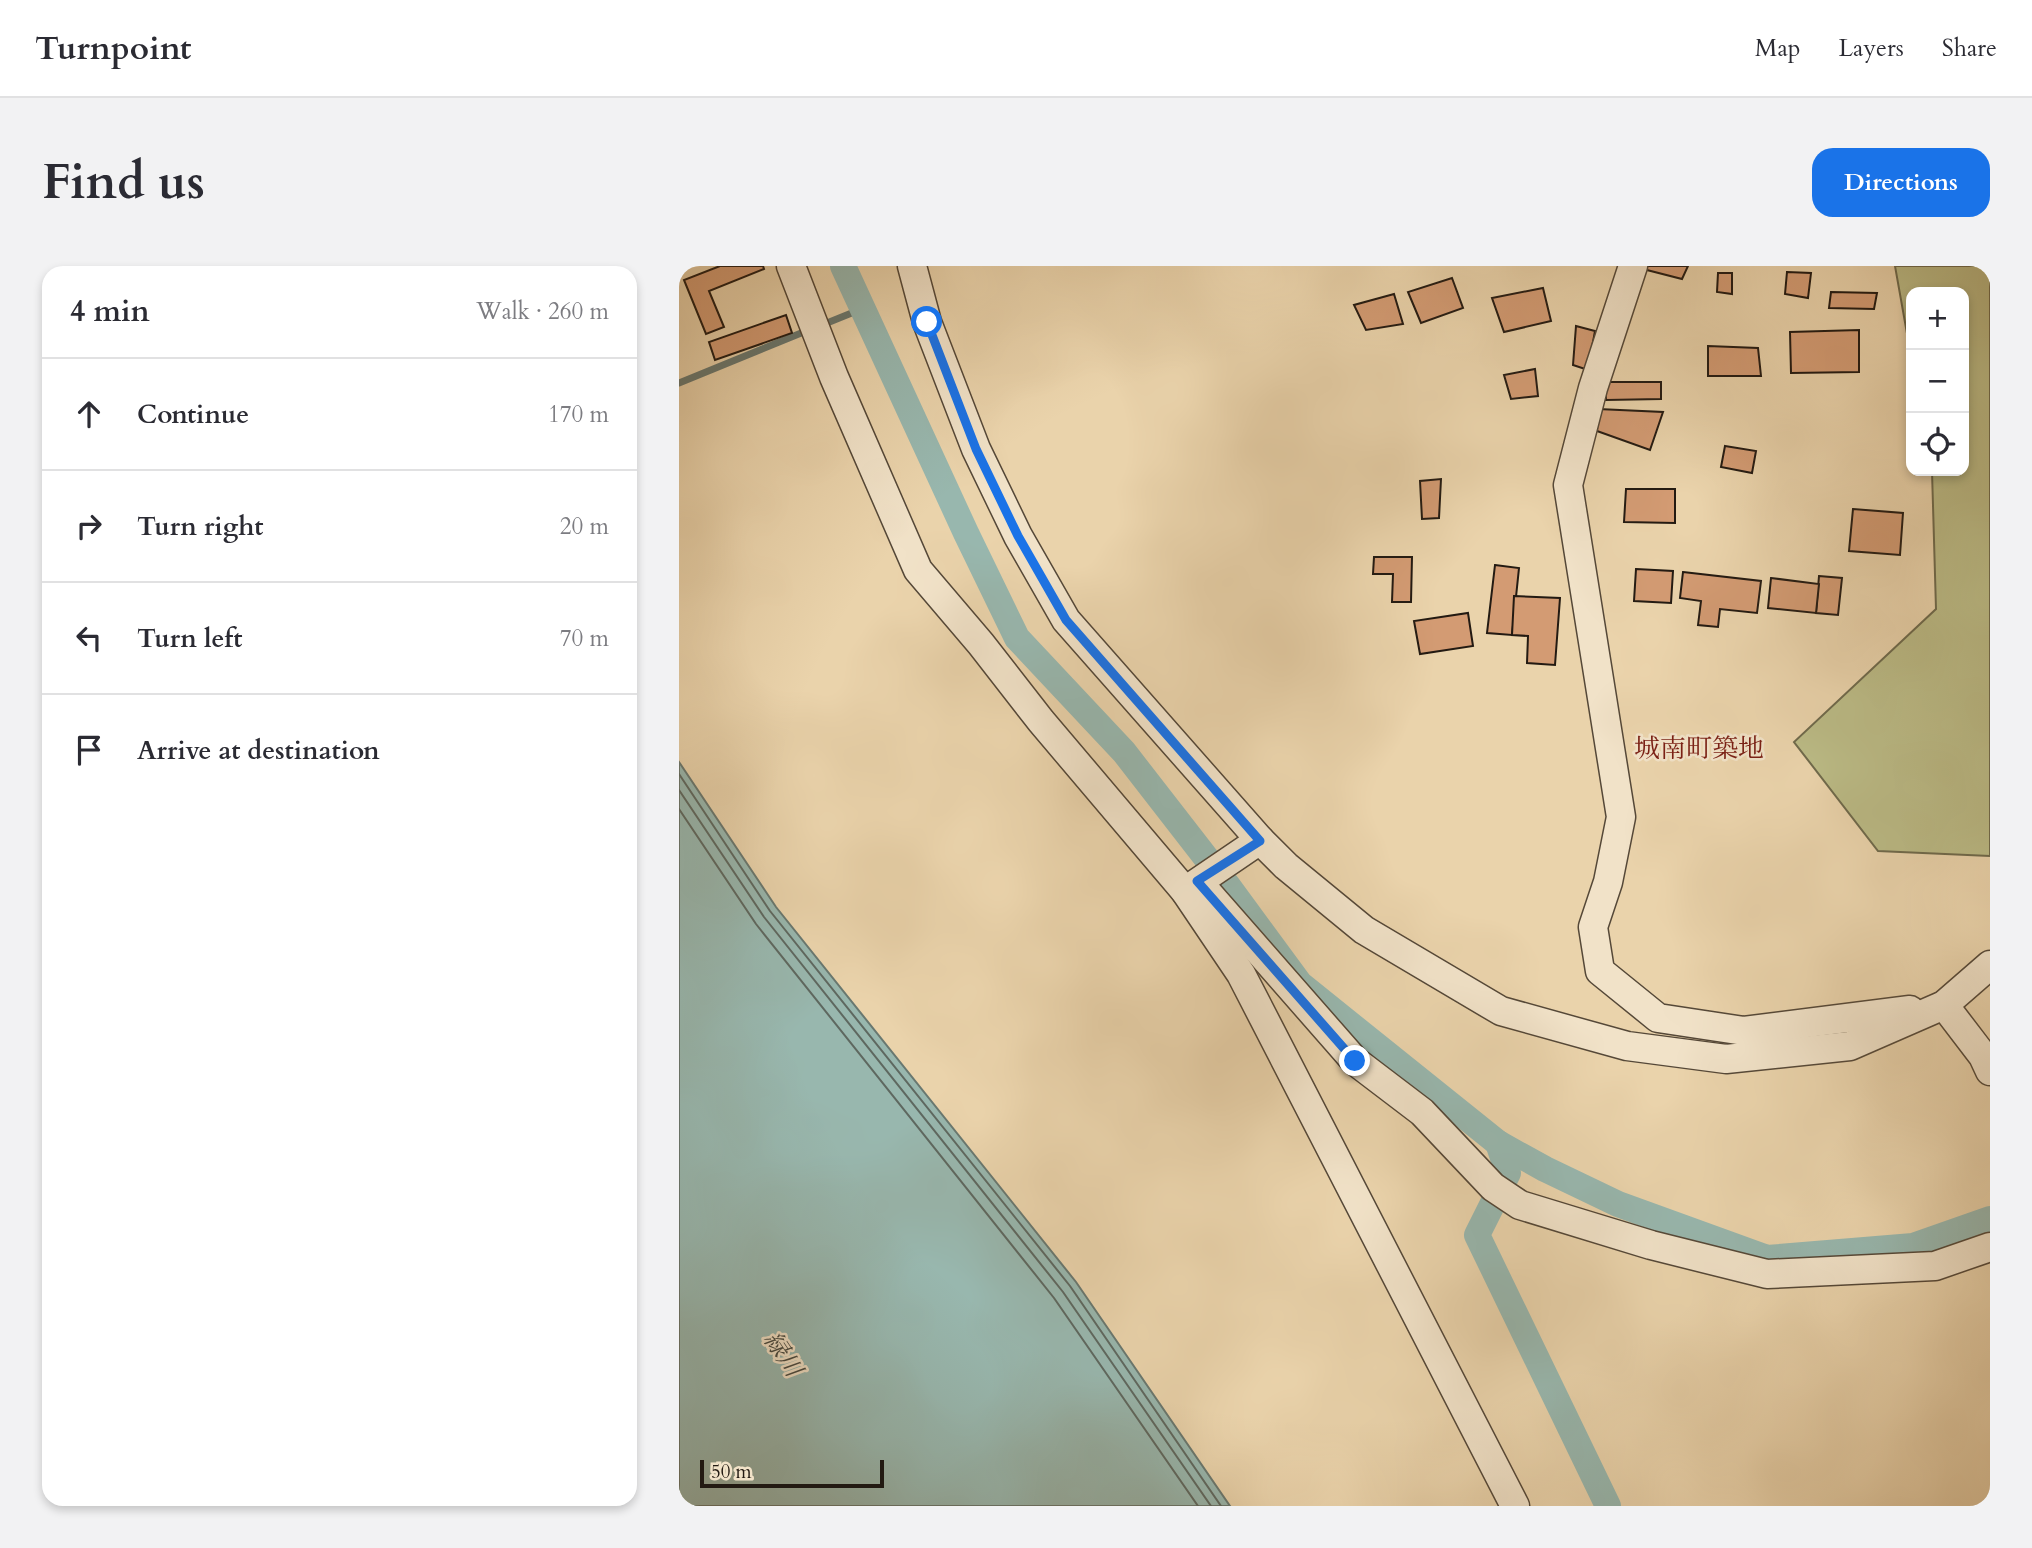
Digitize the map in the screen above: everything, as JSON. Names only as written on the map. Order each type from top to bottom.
[{"type":"street","points":[[791,266],[834,377],[918,570],[981,644],[1041,721],[1191,886],[1355,1061],[1422,1112],[1493,1187],[1520,1205],[1651,1245],[1767,1274],[1935,1266],[1990,1247]]},
{"type":"street","points":[[912,266],[927,322],[976,449],[1018,536],[1066,620],[1260,841],[1364,930],[1501,1011],[1627,1046],[1726,1059],[1850,1046],[1944,1005],[1990,965]]},
{"type":"street","points":[[1633,266],[1593,388],[1568,485],[1621,817],[1608,883],[1593,927],[1600,971],[1658,1018],[1744,1031],[1944,1005]]},
{"type":"street","points":[[1191,886],[1260,841]]},
{"type":"street","points":[[1191,886],[1248,985],[1515,1506]]},
{"type":"street","points":[[1944,1005],[1983,1056],[1990,1072]]},
{"type":"green space","points":[[1895,266],[1990,266],[1990,856],[1878,851],[1794,742],[1936,609],[1932,476],[1969,476],[1969,287],[1906,287],[1906,328]]},
{"type":"water","name":"緑川","points":[[679,762],[776,907],[1076,1282],[1230,1506],[679,1506]]},
{"type":"building","points":[[720,266],[763,266],[764,269],[709,291],[724,327],[706,334],[684,280]]},
{"type":"building","points":[[1644,266],[1688,266],[1682,279],[1643,269]]},
{"type":"building","points":[[1787,272],[1811,273],[1808,298],[1785,294]]},
{"type":"building","points":[[1718,273],[1732,273],[1732,294],[1717,292]]},
{"type":"building","points":[[1452,278],[1463,308],[1421,323],[1408,292]]},
{"type":"building","points":[[1543,288],[1551,321],[1504,332],[1492,298]]},
{"type":"building","points":[[1831,292],[1877,293],[1874,309],[1829,308]]},
{"type":"building","points":[[1394,294],[1403,324],[1366,330],[1354,305]]},
{"type":"building","points":[[786,315],[792,333],[715,360],[709,342]]},
{"type":"building","points":[[1576,326],[1595,331],[1588,370],[1573,365]]},
{"type":"building","points":[[1859,330],[1859,372],[1791,373],[1790,332]]},
{"type":"building","points":[[1708,346],[1758,348],[1761,376],[1708,376]]},
{"type":"building","points":[[1535,369],[1538,396],[1511,399],[1504,375]]},
{"type":"building","points":[[1605,382],[1661,382],[1661,399],[1606,400]]},
{"type":"building","points":[[1598,409],[1663,412],[1650,450],[1597,431]]},
{"type":"building","points":[[1725,446],[1756,451],[1752,473],[1721,467]]},
{"type":"building","points":[[1441,479],[1439,518],[1422,519],[1420,481]]},
{"type":"building","points":[[1626,489],[1675,489],[1675,523],[1624,522]]},
{"type":"building","points":[[1853,509],[1903,513],[1900,555],[1849,551]]},
{"type":"building","points":[[1374,557],[1412,557],[1411,602],[1392,602],[1393,574],[1373,574]]},
{"type":"building","points":[[1495,565],[1519,568],[1512,635],[1487,633]]},
{"type":"building","points":[[1636,569],[1673,571],[1671,603],[1634,601]]},
{"type":"building","points":[[1683,572],[1761,581],[1757,613],[1720,609],[1718,627],[1698,625],[1701,601],[1680,598]]},
{"type":"building","points":[[1819,576],[1842,578],[1838,615],[1816,613]]},
{"type":"building","points":[[1771,578],[1819,584],[1816,613],[1768,608]]},
{"type":"building","points":[[1514,596],[1560,598],[1555,665],[1527,663],[1528,636],[1512,635]]},
{"type":"building","points":[[1468,613],[1473,646],[1420,654],[1414,621]]},
{"type":"waterway","points":[[843,266],[1017,638],[1124,752],[1300,984],[1498,1143],[1618,1204],[1767,1258],[1913,1246],[1990,1219]]},
{"type":"waterway","points":[[822,325],[864,308]]},
{"type":"waterway","points":[[679,383],[811,329]]},
{"type":"waterway","points":[[1498,1143],[1508,1173],[1477,1235],[1608,1506]]},
{"type":"district","name":"城南町築地","points":[[1699,748]]},
{"type":"route","points":[[927,322],[976,449],[1018,536],[1066,620],[1260,841],[1197,881],[1355,1061]]}]
